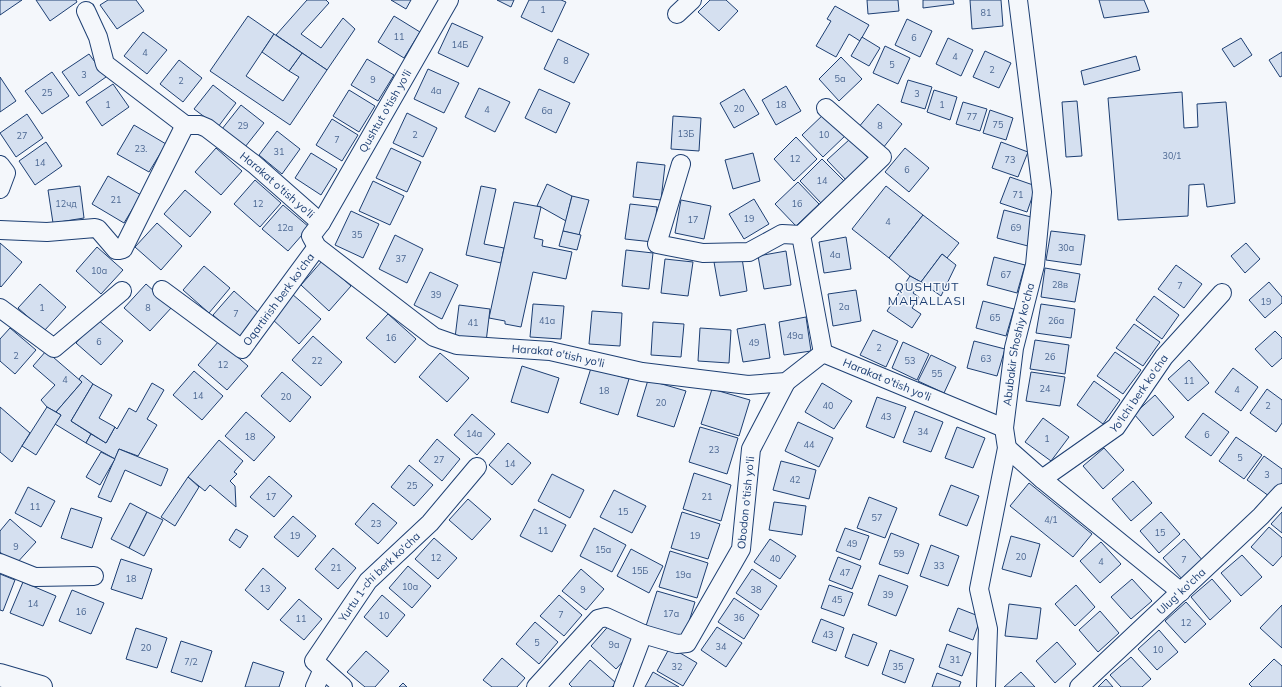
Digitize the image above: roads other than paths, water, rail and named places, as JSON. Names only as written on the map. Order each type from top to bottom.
[{"type":"main road","points":[[0,675],[41,687]]},
{"type":"street","name":"Qushtut o'tish yo'li","points":[[321,223],[449,0]]},
{"type":"street","points":[[677,14],[692,0]]},
{"type":"street","name":"Abubakir Shoshiy ko'cha","points":[[986,687],[988,629],[979,589],[1007,448],[1004,428],[1014,348],[1035,265],[1042,192],[1018,0]]},
{"type":"street","points":[[0,230],[47,232],[95,228],[98,229],[116,250],[122,249],[185,125],[105,64],[98,37],[86,11]]},
{"type":"street","points":[[680,164],[657,244],[703,253],[749,252],[782,234],[801,235],[882,157],[826,108]]},
{"type":"street","name":"Harakat o'tish yo'li","points":[[185,125],[200,125],[207,128],[254,164],[321,223],[311,236],[317,247],[434,337],[456,345],[550,351],[642,372],[748,385],[786,382]]},
{"type":"street","points":[[0,165],[6,173],[0,189]]},
{"type":"street","points":[[786,382],[823,353],[801,235]]},
{"type":"street","name":"Oqartirish berk ko'cha","points":[[162,290],[242,349],[317,247]]},
{"type":"street","points":[[0,308],[54,348],[122,291]]},
{"type":"street","name":"Yo'lchi berk ko'cha","points":[[1042,479],[1116,427],[1164,357],[1222,294]]},
{"type":"street","name":"Harakat o'tish yo'li","points":[[823,353],[1004,428]]},
{"type":"street","name":"Obodon o'tish yo'li","points":[[536,687],[598,619],[606,617],[643,634],[677,644],[687,643],[741,549],[751,449],[786,382]]},
{"type":"street","points":[[1007,448],[1042,479],[1181,592]]},
{"type":"street","name":"Yurtu 1-chi berk ko'cha","points":[[323,669],[314,661],[368,581],[430,523],[477,467]]},
{"type":"street","name":"Ulug' ko'cha","points":[[1079,687],[1261,516],[1282,493]]},
{"type":"street","points":[[0,563],[35,577],[94,576]]},
{"type":"street","points":[[623,687],[643,634]]},
{"type":"street","points":[[314,687],[323,669],[344,687]]},
{"type":"district","name":"QUSHTUT MAHALLASI","points":[[927,294]]}]
